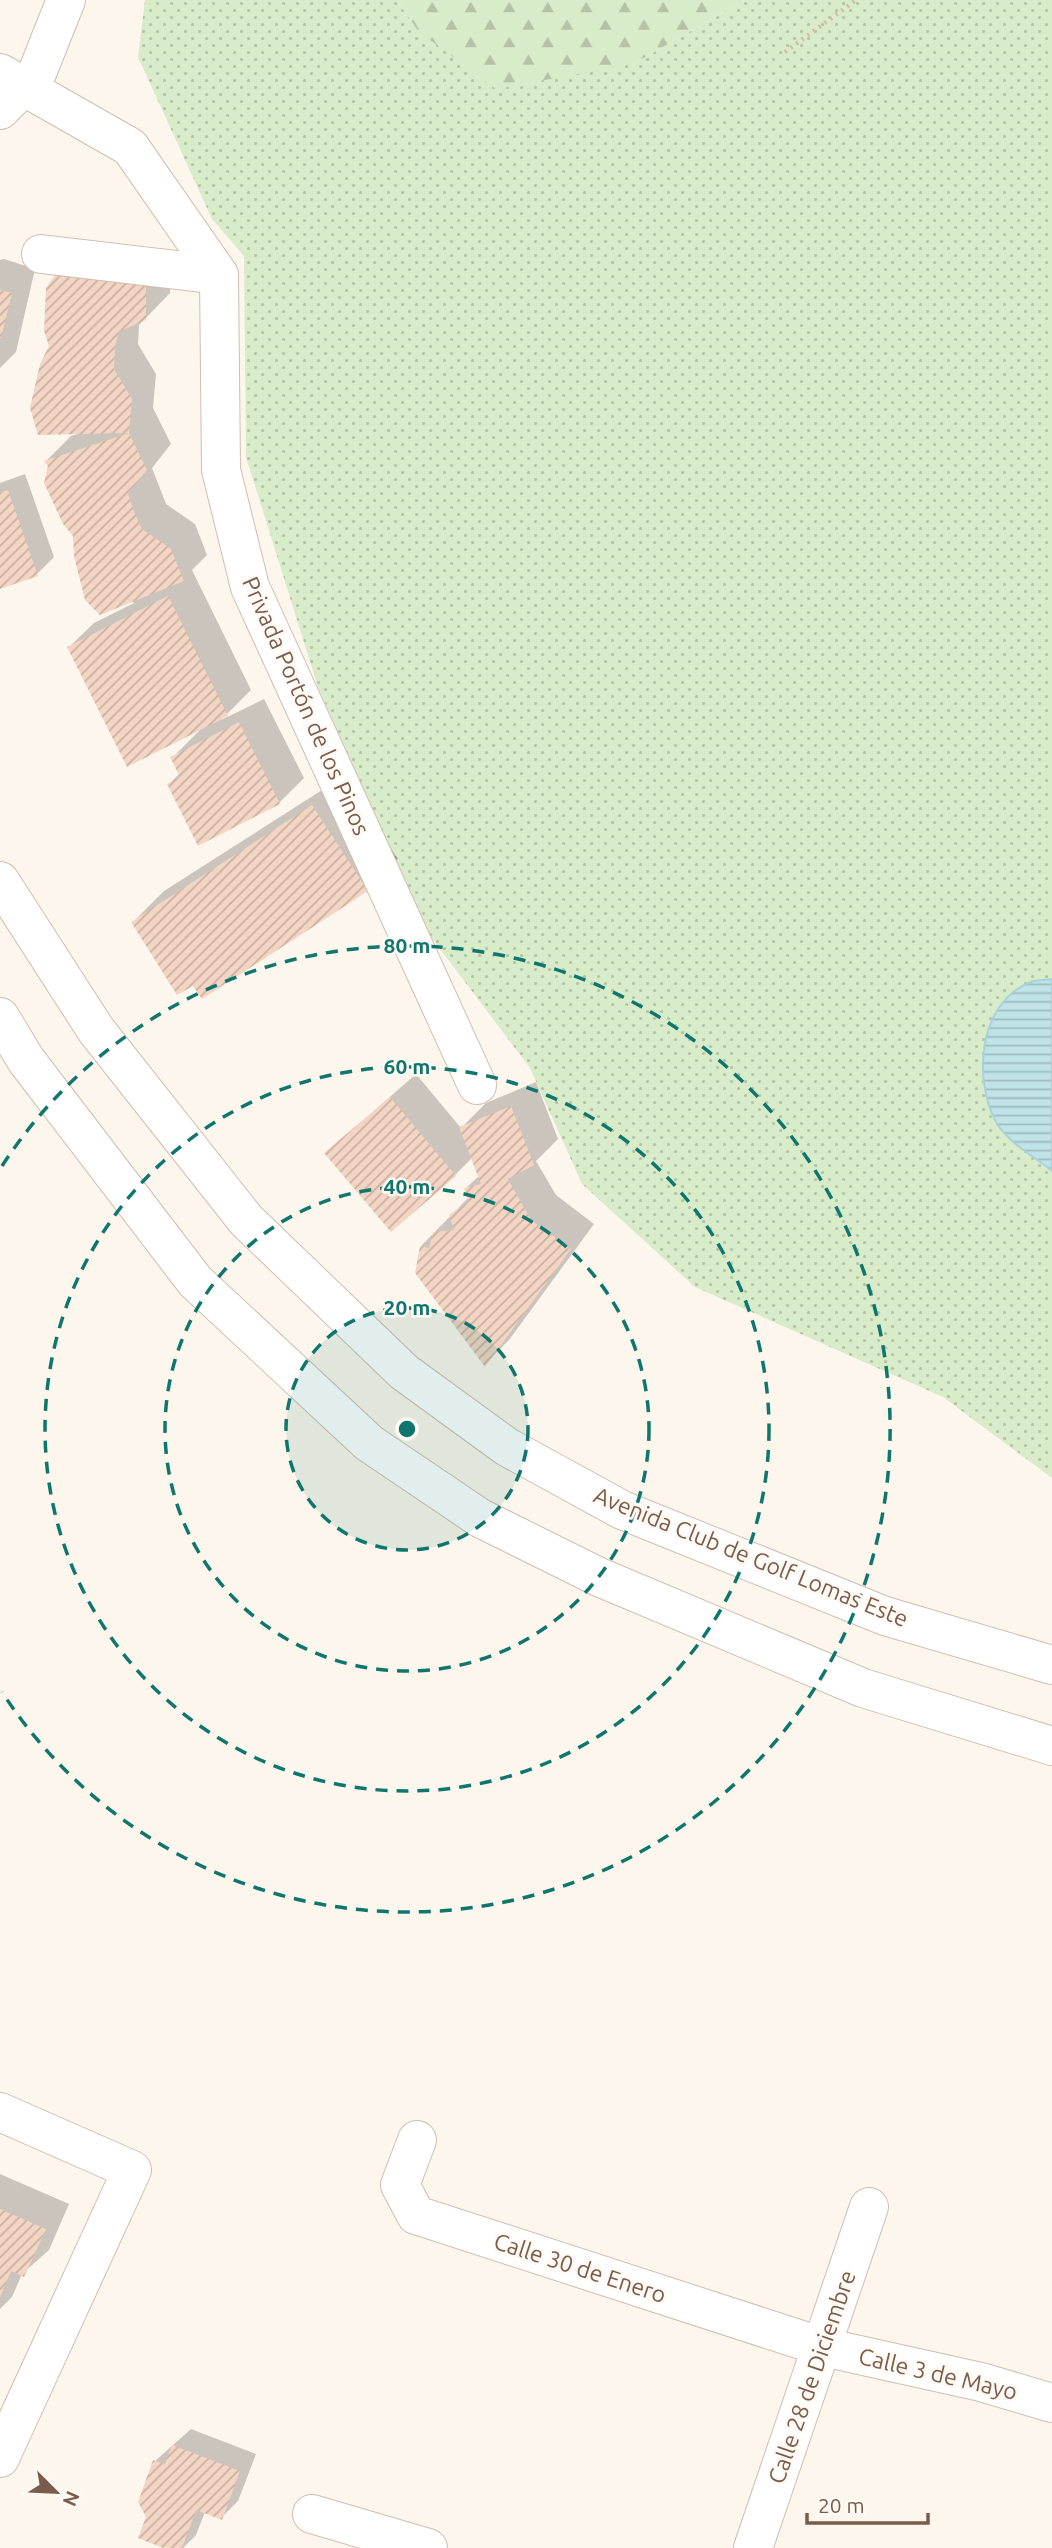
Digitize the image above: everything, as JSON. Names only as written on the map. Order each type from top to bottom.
[{"type":"street","points":[[9,89],[37,73],[58,3]]},
{"type":"street","points":[[9,89],[130,147],[219,275]]},
{"type":"street","points":[[41,254],[219,275]]},
{"type":"street","name":"Privada Portón de los Pinos","points":[[219,275],[221,470],[250,587],[477,1085]]},
{"type":"street","name":"Avenida Club de Golf Lomas Este","points":[[0,881],[96,1030],[246,1220],[404,1372],[507,1447],[622,1510],[885,1616],[1052,1665]]},
{"type":"street","points":[[0,1017],[26,1060],[195,1281],[369,1443],[480,1518],[599,1577],[863,1688],[1052,1746]]},
{"type":"street","points":[[0,2112],[132,2170],[0,2458]]},
{"type":"street","name":"Calle 30 de Enero","points":[[417,2140],[400,2185],[416,2215],[823,2347]]},
{"type":"street","name":"Calle 28 de Diciembre","points":[[753,2548],[869,2207]]},
{"type":"street","name":"Calle 3 de Mayo","points":[[823,2347],[981,2382],[1052,2403]]},
{"type":"street","points":[[312,2514],[428,2548]]},
{"type":"path","points":[[785,52],[856,0]]},
{"type":"green space","points":[[145,0],[397,0],[418,31],[633,64],[745,0],[1052,0],[1052,1478],[943,1397],[695,1287],[582,1184],[530,1068],[425,929],[318,687],[246,457],[244,256],[212,219],[138,57]]},
{"type":"green space","points":[[397,0],[745,0],[633,64],[496,89],[418,31]]},
{"type":"water","points":[[1052,979],[1052,1171],[1001,1130],[989,1104],[984,1085],[983,1064],[985,1043],[1000,1006],[1013,992],[1031,982]]},
{"type":"building","points":[[56,274],[146,280],[146,320],[118,332],[115,351],[114,369],[132,399],[129,433],[38,435],[30,408],[40,364],[49,346],[44,331],[46,288]]},
{"type":"building","points":[[0,290],[12,293],[1,338],[0,338]]},
{"type":"building","points":[[129,433],[147,470],[128,494],[134,512],[142,529],[171,549],[184,581],[100,615],[85,600],[74,556],[73,536],[63,524],[44,483],[48,466],[44,461]]},
{"type":"building","points":[[8,490],[38,576],[0,589],[0,493]]},
{"type":"building","points":[[168,596],[228,716],[127,767],[67,647]]},
{"type":"building","points":[[239,722],[280,804],[198,846],[167,784],[180,777],[170,757]]},
{"type":"building","points":[[312,805],[368,891],[202,999],[193,986],[177,995],[131,922]]},
{"type":"building","points":[[390,1097],[456,1176],[391,1232],[324,1153]]},
{"type":"building","points":[[511,1106],[534,1165],[508,1179],[531,1220],[571,1249],[485,1367],[415,1273],[420,1246],[429,1248],[433,1232],[454,1230],[449,1215],[469,1201],[464,1188],[481,1184],[459,1127]]},
{"type":"building","points":[[0,2209],[46,2229],[24,2277],[11,2271],[0,2297]]},
{"type":"building","points":[[172,2445],[240,2471],[222,2520],[196,2510],[182,2548],[163,2548],[138,2538],[146,2517],[138,2502],[153,2460],[165,2464]]}]
